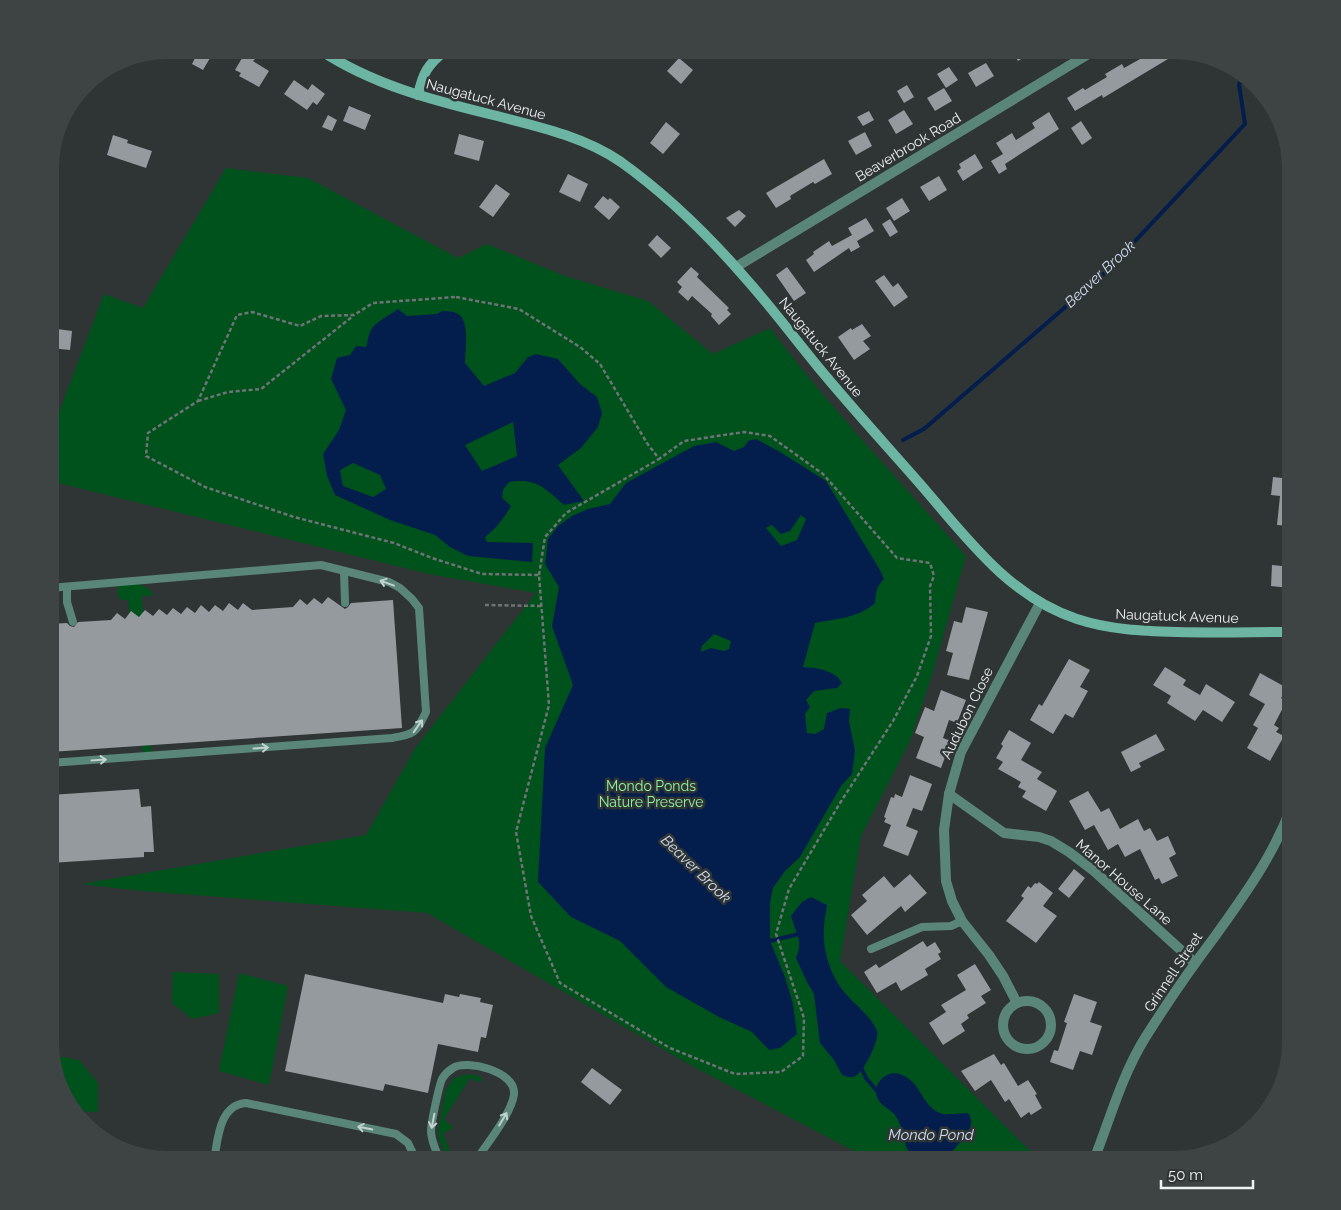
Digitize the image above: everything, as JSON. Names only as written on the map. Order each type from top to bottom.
[{"type":"main road","name":"Naugatuck Avenue","points":[[335,59],[378,82],[418,96],[542,128],[599,149],[623,164],[668,201],[736,267],[820,370],[978,550],[1004,577],[1040,603],[1075,619],[1118,628],[1189,632],[1282,632]]},
{"type":"main road","points":[[418,96],[424,72],[435,59]]},
{"type":"street","name":"Beaverbrook Road","points":[[736,267],[1080,59]]},
{"type":"street","name":"Audubon Close","points":[[1017,1003],[1003,976],[962,921],[952,901],[946,881],[944,830],[949,794],[961,752],[1040,603]]},
{"type":"street","name":"Manor House Lane","points":[[949,794],[1004,832],[1039,837],[1051,841],[1069,852],[1094,871],[1195,963]]},
{"type":"street","name":"Grinnell Street","points":[[1097,1151],[1121,1087],[1145,1039],[1195,963],[1259,875],[1282,830]]},
{"type":"street","points":[[1032,1001],[1046,1010],[1050,1017],[1050,1032],[1041,1045],[1034,1048],[1019,1048],[1007,1040],[1004,1034],[1003,1019],[1011,1007],[1017,1003],[1032,1001]]},
{"type":"lane","points":[[59,587],[321,565],[389,582],[400,588],[419,608],[426,712],[412,734],[392,738],[59,762]]},
{"type":"lane","points":[[344,571],[345,603]]},
{"type":"lane","points":[[67,587],[67,602],[73,622]]},
{"type":"lane","points":[[871,949],[922,927],[951,926],[962,921]]},
{"type":"lane","points":[[437,1151],[431,1131],[441,1080],[454,1066],[467,1065],[499,1072],[511,1081],[514,1090],[510,1107],[482,1151]]},
{"type":"lane","points":[[216,1151],[223,1119],[229,1110],[239,1104],[250,1103],[396,1134],[408,1143],[412,1151]]},
{"type":"path","points":[[539,575],[482,574],[432,558],[394,543],[294,517],[205,487],[146,456],[148,433],[198,401],[228,392],[261,389],[354,315],[373,303],[456,297],[519,309],[580,347],[600,364],[647,443],[659,459]]},
{"type":"path","points":[[198,401],[237,315],[252,312],[300,326],[320,316],[354,315]]},
{"type":"path","points":[[744,432],[770,436],[823,474],[897,558],[930,563],[934,576],[930,586],[931,636],[918,676],[789,889],[776,934],[804,1018],[803,1056],[780,1072],[735,1074],[726,1071],[670,1048],[560,983],[531,916],[516,832],[548,705],[539,575],[545,537],[566,513],[659,459],[684,441],[744,432]]},
{"type":"path","points":[[485,605],[542,606]]},
{"type":"green space","name":"Mondo Ponds Nature Preserve","points":[[226,168],[308,178],[458,258],[487,244],[565,276],[648,301],[713,354],[770,328],[841,416],[966,556],[933,672],[909,743],[861,836],[840,961],[1030,1151],[854,1151],[694,1067],[427,913],[142,891],[81,884],[366,835],[416,747],[536,593],[429,574],[59,483],[59,412],[104,294],[143,308]]},
{"type":"green space","points":[[138,583],[149,589],[153,594],[152,596],[142,596],[152,761],[143,754],[128,600],[121,600],[118,595],[118,585]]},
{"type":"green space","points":[[173,972],[219,974],[219,1013],[192,1019],[172,1003]]},
{"type":"green space","points":[[239,973],[288,986],[269,1085],[219,1071]]},
{"type":"green space","points":[[60,1056],[79,1060],[98,1083],[98,1112],[83,1111],[81,1109],[67,1084]]},
{"type":"green space","points":[[468,1074],[480,1076],[482,1080],[478,1082],[470,1078],[444,1119],[453,1127],[443,1133],[450,1151],[444,1151],[439,1140],[438,1130],[446,1089],[454,1078]]},
{"type":"water","points":[[398,309],[407,316],[437,314],[442,311],[452,312],[462,317],[466,344],[465,363],[484,386],[515,373],[528,357],[536,354],[558,359],[580,384],[597,397],[602,413],[598,427],[581,448],[558,465],[584,501],[564,505],[545,489],[527,482],[509,482],[503,490],[502,498],[511,506],[500,523],[485,537],[487,542],[533,543],[532,562],[468,556],[450,547],[435,535],[390,520],[335,495],[327,476],[323,454],[339,430],[346,410],[331,379],[337,358],[350,355],[356,346],[366,347],[373,327]],"holes":[[[513,422],[517,456],[482,471],[465,445]],[[353,463],[380,475],[386,489],[373,497],[343,486],[340,470]]]},
{"type":"water","points":[[756,439],[826,481],[884,579],[878,587],[875,603],[869,608],[854,615],[815,623],[803,667],[830,672],[842,683],[837,688],[814,691],[806,700],[810,707],[805,714],[807,733],[815,734],[824,729],[827,713],[841,708],[850,709],[849,721],[855,751],[852,774],[841,786],[800,857],[785,871],[773,888],[770,902],[770,941],[785,977],[793,1004],[797,1034],[780,1048],[769,1050],[752,1032],[719,1017],[666,987],[620,941],[571,917],[538,882],[545,748],[573,685],[552,626],[559,587],[545,564],[548,539],[558,526],[572,516],[588,509],[610,504],[626,483],[694,446],[716,442],[734,451],[744,447],[748,441]],"holes":[[[801,515],[806,519],[797,540],[781,546],[766,528],[772,525],[781,534],[790,531]],[[714,634],[731,641],[729,649],[724,651],[711,648],[701,652],[702,646]]]},
{"type":"water","points":[[811,897],[827,905],[824,945],[832,971],[845,993],[871,1020],[877,1031],[874,1047],[867,1061],[860,1072],[853,1077],[842,1075],[834,1060],[820,1043],[814,994],[796,958],[799,940],[791,916],[802,902]]},
{"type":"water","name":"Mondo Pond","points":[[892,1073],[909,1079],[935,1111],[943,1114],[968,1113],[971,1120],[969,1131],[952,1151],[908,1151],[895,1115],[878,1100],[876,1088],[879,1082]]},
{"type":"building","points":[[194,59],[209,59],[203,70],[192,64]]},
{"type":"building","points":[[241,59],[255,59],[253,61],[269,71],[259,87],[239,76],[241,73],[235,70]]},
{"type":"building","points":[[678,59],[693,70],[681,84],[667,71]]},
{"type":"building","points":[[1140,59],[1168,59],[1103,98],[1102,95],[1075,111],[1067,98],[1107,77],[1105,74],[1122,64],[1124,68]]},
{"type":"building","points":[[986,63],[994,76],[976,87],[968,73]]},
{"type":"building","points":[[949,67],[958,80],[946,88],[937,74]]},
{"type":"building","points":[[294,80],[308,90],[312,84],[325,94],[317,105],[313,102],[307,110],[284,94]]},
{"type":"building","points":[[907,85],[914,97],[904,103],[897,91]]},
{"type":"building","points":[[944,88],[952,101],[935,111],[927,98]]},
{"type":"building","points":[[349,106],[371,115],[365,130],[343,121]]},
{"type":"building","points":[[904,110],[913,124],[896,134],[888,120]]},
{"type":"building","points":[[869,111],[874,120],[863,126],[857,117]]},
{"type":"building","points":[[1049,112],[1059,129],[1005,164],[1007,169],[999,174],[991,161],[1003,154],[996,143],[1012,133],[1016,140],[1035,128],[1032,123]]},
{"type":"building","points":[[328,115],[337,120],[332,131],[322,127]]},
{"type":"building","points":[[1081,121],[1092,138],[1082,145],[1071,128]]},
{"type":"building","points":[[666,122],[680,134],[663,154],[650,143]]},
{"type":"building","points":[[865,132],[872,146],[856,155],[848,141]]},
{"type":"building","points":[[459,134],[484,141],[479,161],[454,154]]},
{"type":"building","points":[[113,135],[128,140],[127,143],[152,151],[146,168],[107,155]]},
{"type":"building","points":[[975,154],[983,168],[963,181],[957,171],[961,168],[959,164]]},
{"type":"building","points":[[824,159],[832,174],[815,184],[813,182],[790,196],[791,199],[776,208],[766,193]]},
{"type":"building","points":[[568,174],[588,184],[580,202],[559,192]]},
{"type":"building","points":[[939,176],[947,190],[929,201],[920,187]]},
{"type":"building","points":[[496,184],[510,194],[493,217],[479,207]]},
{"type":"building","points":[[603,196],[608,200],[610,198],[620,207],[609,220],[594,207]]},
{"type":"building","points":[[902,198],[910,211],[894,221],[886,208]]},
{"type":"building","points":[[739,210],[746,216],[735,227],[726,218]]},
{"type":"building","points":[[866,218],[874,231],[857,241],[860,247],[851,252],[849,248],[814,272],[806,260],[814,254],[813,252],[829,241],[832,246],[852,235],[848,228]]},
{"type":"building","points":[[890,219],[898,232],[890,237],[882,224]]},
{"type":"building","points":[[657,235],[671,248],[661,258],[648,245]]},
{"type":"building","points":[[691,267],[699,274],[697,277],[729,308],[727,310],[731,314],[719,325],[711,316],[712,314],[692,296],[688,301],[678,292],[682,287],[677,282]]},
{"type":"building","points":[[787,267],[806,293],[794,301],[776,275]]},
{"type":"building","points":[[884,275],[893,287],[898,283],[908,297],[894,307],[875,281]]},
{"type":"building","points":[[862,324],[871,336],[863,341],[870,349],[854,360],[838,337],[851,328],[852,330]]},
{"type":"building","points":[[59,329],[72,331],[70,350],[59,349]]},
{"type":"building","points":[[1273,477],[1282,478],[1282,525],[1277,525],[1280,496],[1271,495]]},
{"type":"building","points":[[1272,565],[1282,566],[1282,587],[1271,586]]},
{"type":"building","points":[[328,597],[345,609],[351,603],[393,600],[402,728],[59,751],[59,623],[67,623],[74,627],[78,622],[111,620],[117,613],[125,619],[131,611],[139,617],[145,610],[153,616],[159,609],[167,615],[173,608],[181,614],[187,607],[195,613],[201,605],[209,612],[215,605],[223,611],[229,603],[238,610],[243,603],[252,610],[293,607],[300,599],[307,605],[314,598],[322,604]]},
{"type":"building","points":[[966,607],[988,612],[969,680],[947,675],[953,653],[946,651],[954,621],[962,623]]},
{"type":"building","points":[[1069,659],[1090,670],[1080,687],[1088,691],[1073,718],[1065,714],[1053,734],[1030,720],[1039,704],[1042,706]]},
{"type":"building","points":[[1165,667],[1186,680],[1183,685],[1200,695],[1206,684],[1235,702],[1222,722],[1203,710],[1195,721],[1167,703],[1171,696],[1153,685]]},
{"type":"building","points":[[1260,673],[1282,685],[1282,710],[1274,725],[1279,728],[1276,732],[1282,735],[1282,740],[1270,761],[1247,748],[1258,728],[1253,725],[1265,704],[1249,695]]},
{"type":"building","points":[[941,690],[966,700],[957,723],[949,720],[943,738],[951,741],[941,768],[916,758],[924,737],[915,733],[925,707],[934,711]]},
{"type":"building","points":[[1009,730],[1031,743],[1021,760],[1042,772],[1037,779],[1057,791],[1046,811],[1022,797],[1026,791],[1018,787],[1021,782],[998,769],[1003,762],[996,758]]},
{"type":"building","points":[[1156,734],[1165,750],[1139,763],[1141,767],[1131,772],[1121,752]]},
{"type":"building","points":[[910,775],[932,784],[922,811],[913,808],[906,826],[918,831],[908,856],[883,846],[891,825],[884,822],[886,818],[884,817],[891,797],[894,798],[895,794],[902,797]]},
{"type":"building","points":[[139,789],[141,807],[151,806],[154,852],[144,852],[144,857],[59,862],[59,794]]},
{"type":"building","points":[[1088,791],[1101,812],[1109,808],[1120,829],[1138,819],[1144,831],[1150,828],[1157,841],[1168,836],[1176,854],[1169,858],[1178,876],[1162,884],[1159,878],[1155,880],[1140,849],[1125,857],[1118,844],[1108,850],[1094,825],[1085,830],[1069,801]]},
{"type":"building","points":[[1074,869],[1085,878],[1069,898],[1058,889]]},
{"type":"building","points":[[910,874],[927,893],[905,912],[901,906],[867,935],[851,915],[867,901],[862,895],[884,876],[894,888]]},
{"type":"building","points":[[1039,882],[1053,893],[1043,906],[1057,916],[1036,943],[1006,921],[1024,898],[1021,896],[1028,886],[1031,888],[1035,883]]},
{"type":"building","points":[[923,941],[927,947],[935,942],[941,952],[938,954],[941,959],[925,969],[928,975],[901,991],[896,982],[877,993],[864,972],[876,964],[879,968]]},
{"type":"building","points":[[975,964],[991,990],[981,996],[986,1003],[967,1015],[969,1018],[961,1024],[965,1031],[943,1045],[929,1023],[946,1012],[941,1005],[966,990],[957,975]]},
{"type":"building","points":[[305,974],[443,1003],[445,994],[459,997],[460,994],[481,998],[480,1002],[493,1005],[486,1038],[481,1037],[478,1052],[438,1044],[428,1093],[385,1084],[383,1091],[285,1071]]},
{"type":"building","points":[[1074,994],[1097,1002],[1090,1022],[1102,1026],[1092,1055],[1080,1051],[1073,1070],[1050,1062],[1054,1050],[1058,1051],[1067,1023],[1064,1022]]},
{"type":"building","points":[[994,1054],[1001,1065],[1004,1063],[1018,1086],[1028,1080],[1037,1094],[1035,1095],[1042,1108],[1031,1115],[1029,1112],[1021,1118],[1009,1099],[1005,1102],[991,1080],[975,1091],[961,1071]]},
{"type":"building","points":[[592,1068],[622,1090],[610,1105],[581,1082]]},
{"type":"waterway","name":"Beaver Brook","points":[[903,440],[924,429],[1106,272],[1245,124],[1240,82]]},
{"type":"waterway","name":"Beaver Brook","points":[[768,939],[770,941],[799,934],[800,936]]},
{"type":"waterway","name":"Beaver Brook","points":[[861,1067],[866,1078],[878,1092]]}]
